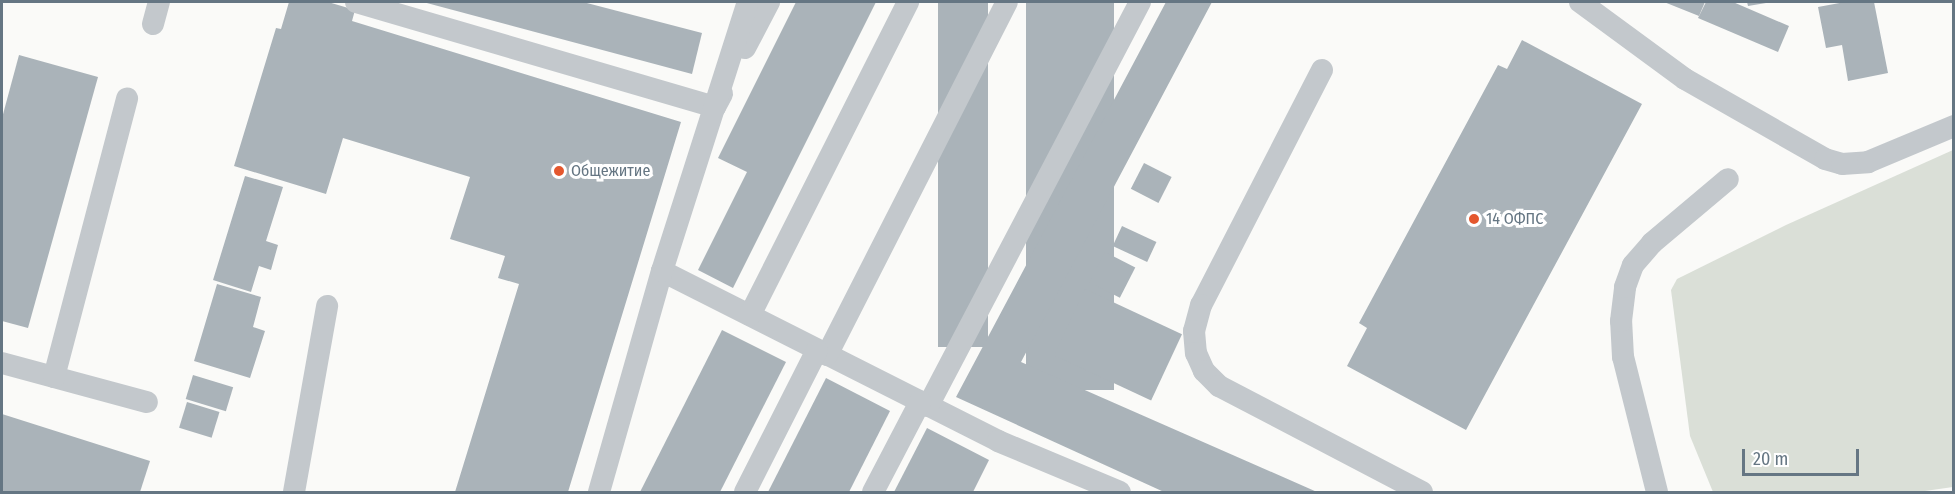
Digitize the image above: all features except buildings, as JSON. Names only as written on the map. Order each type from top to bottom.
[{"type":"lane","points":[[153,24],[159,2]]},
{"type":"lane","points":[[356,2],[715,107]]},
{"type":"lane","points":[[599,492],[662,271],[748,2]]},
{"type":"lane","points":[[715,107],[769,2]]},
{"type":"lane","points":[[750,315],[908,2]]},
{"type":"lane","points":[[745,492],[822,352],[1007,2]]},
{"type":"lane","points":[[873,492],[924,404],[1140,2]]},
{"type":"lane","points":[[1580,2],[1685,79],[1824,159],[1842,164],[1868,162],[1953,126]]},
{"type":"lane","points":[[1322,70],[1201,305],[1194,331],[1196,353],[1204,371],[1219,386],[1422,492]]},
{"type":"lane","points":[[54,377],[127,98]]},
{"type":"lane","points":[[1657,492],[1623,357],[1621,321],[1625,287],[1633,265],[1652,243],[1728,179]]},
{"type":"lane","points":[[662,271],[998,441],[1120,492]]},
{"type":"lane","points":[[294,492],[327,306]]},
{"type":"lane","points":[[2,363],[147,402]]},
{"type":"shaded area","points":[[1953,150],[1953,487],[1918,492],[1713,492],[1690,436],[1671,290],[1677,279],[1786,225]]},
{"type":"place","name":"Общежитие","points":[[559,171]]},
{"type":"place","name":"14 ОФПС","points":[[1474,219]]}]
